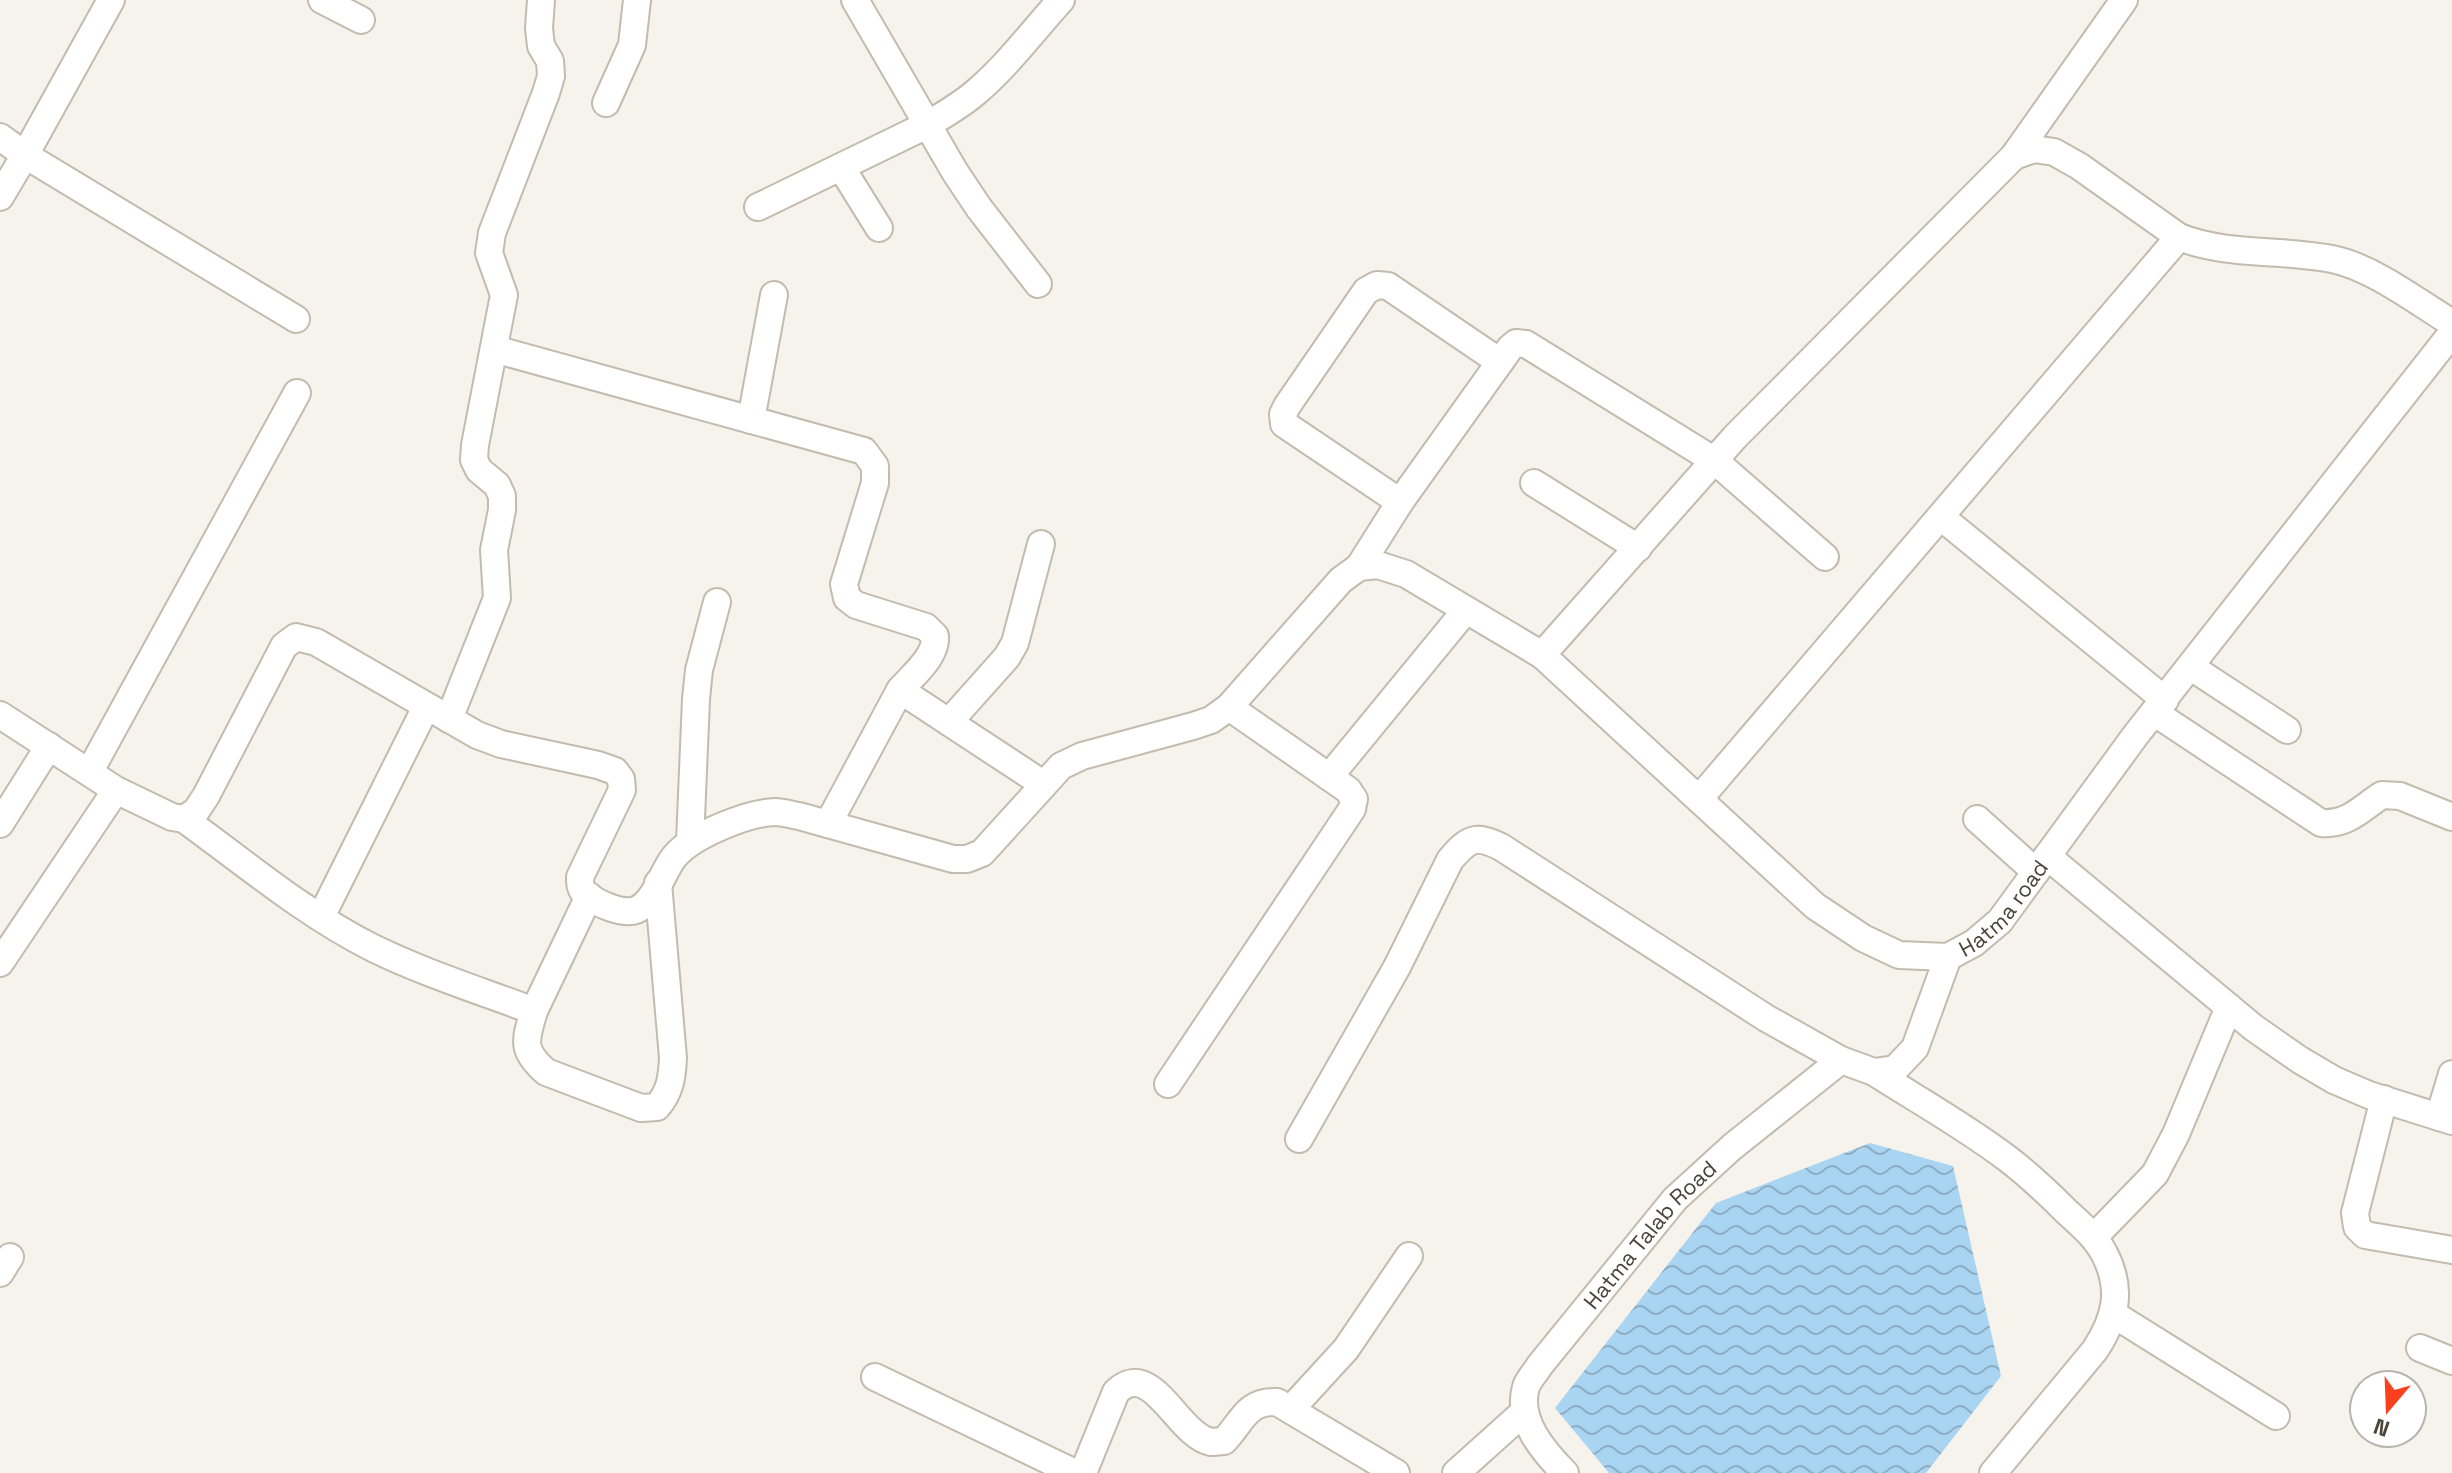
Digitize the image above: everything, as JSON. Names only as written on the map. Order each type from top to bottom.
[{"type":"street","points":[[0,197],[111,0]]},
{"type":"street","points":[[322,0],[361,20]]},
{"type":"street","points":[[321,917],[437,713],[497,598],[494,550],[502,496],[497,485],[479,470],[474,460],[504,295],[489,253],[492,233],[551,76],[550,61],[541,46],[541,0]]},
{"type":"street","points":[[606,103],[632,45],[637,0]]},
{"type":"street","points":[[855,0],[979,208],[1038,284]]},
{"type":"street","points":[[758,207],[927,125],[976,93],[1061,0]]},
{"type":"street","points":[[1542,655],[1735,437],[2014,156],[2124,0]]},
{"type":"street","points":[[0,137],[296,319]]},
{"type":"street","points":[[2014,156],[2034,149],[2054,152],[2079,166],[2179,237],[2198,245],[2304,254],[2352,264],[2452,323]]},
{"type":"street","points":[[841,167],[879,228]]},
{"type":"street","points":[[1699,799],[2179,237]]},
{"type":"street","points":[[1400,502],[1284,424],[1283,414],[1287,406],[1366,291],[1377,285],[1388,286],[1500,362]]},
{"type":"street","points":[[751,420],[774,295]]},
{"type":"street","name":"Hatma road","points":[[1369,566],[1406,574],[1542,655],[1815,906],[1863,938],[1899,955],[1948,957],[1974,943],[2000,921],[2135,736],[2452,333]]},
{"type":"street","points":[[184,819],[196,811],[206,796],[284,646],[296,637],[316,642],[437,713],[501,744],[615,771],[621,779],[622,790],[580,877],[583,892],[624,912],[638,909],[647,901],[674,857],[690,842],[732,824],[775,812],[953,859],[967,859],[982,853],[993,843],[1061,766],[1082,756],[1211,720],[1229,707],[1341,580],[1369,566],[1400,502],[1516,343],[1526,344],[1715,461],[1825,557]]},
{"type":"street","points":[[494,349],[864,451],[875,466],[875,483],[844,584],[847,598],[856,605],[926,627],[935,636],[936,644],[900,690],[828,824]]},
{"type":"street","points":[[90,771],[297,393]]},
{"type":"street","points":[[1534,483],[1638,548]]},
{"type":"street","points":[[1941,517],[2160,707],[2305,815],[2321,823],[2336,824],[2352,818],[2382,795],[2400,796],[2452,817]]},
{"type":"street","points":[[949,722],[1007,657],[1015,643],[1041,544]]},
{"type":"street","points":[[690,842],[699,670],[717,602]]},
{"type":"street","points":[[1329,777],[1466,610]]},
{"type":"street","points":[[2191,667],[2287,730]]},
{"type":"street","points":[[900,690],[1043,784]]},
{"type":"street","points":[[1168,1084],[1352,809],[1354,799],[1348,790],[1229,707]]},
{"type":"street","points":[[0,715],[116,790],[172,817],[184,819],[321,917],[375,949],[534,1011]]},
{"type":"street","points":[[0,824],[49,746]]},
{"type":"street","points":[[0,963],[116,790]]},
{"type":"street","points":[[1977,819],[2300,1060],[2334,1080],[2446,1119],[2452,1074]]},
{"type":"street","points":[[1299,1139],[1397,967],[1450,860],[1461,847],[1474,839],[1485,839],[1766,1018],[1841,1060],[1874,1072],[2007,1158],[2094,1237],[2105,1254],[2114,1282],[2115,1299],[2109,1328],[2095,1350],[1993,1473]]},
{"type":"street","points":[[589,896],[534,1011],[526,1037],[527,1054],[546,1072],[641,1108],[657,1107],[666,1097],[671,1083],[673,1058],[658,883]]},
{"type":"street","points":[[1874,1072],[1895,1069],[1915,1048],[1948,957]]},
{"type":"street","points":[[2094,1237],[2155,1174],[2176,1134],[2229,1007]]},
{"type":"street","name":"Hatma Talab Road","points":[[1524,1412],[1526,1387],[1540,1365],[1675,1199],[1732,1147],[1841,1060]]},
{"type":"street","points":[[2384,1099],[2355,1213],[2357,1227],[2365,1235],[2452,1250]]},
{"type":"street","points":[[1291,1409],[1346,1349],[1409,1256]]},
{"type":"street","points":[[2113,1314],[2276,1416]]},
{"type":"street","points":[[2420,1348],[2452,1361]]},
{"type":"street","points":[[875,1377],[1075,1473]]},
{"type":"street","points":[[1083,1473],[1116,1392],[1124,1384],[1137,1382],[1151,1388],[1194,1433],[1210,1442],[1224,1441],[1250,1408],[1261,1402],[1277,1402],[1396,1473]]},
{"type":"street","points":[[1456,1473],[1524,1412],[1538,1442],[1563,1472]]},
{"type":"water","points":[[1870,1143],[1953,1166],[2001,1376],[1926,1473],[1609,1473],[1555,1408],[1716,1203]]}]
